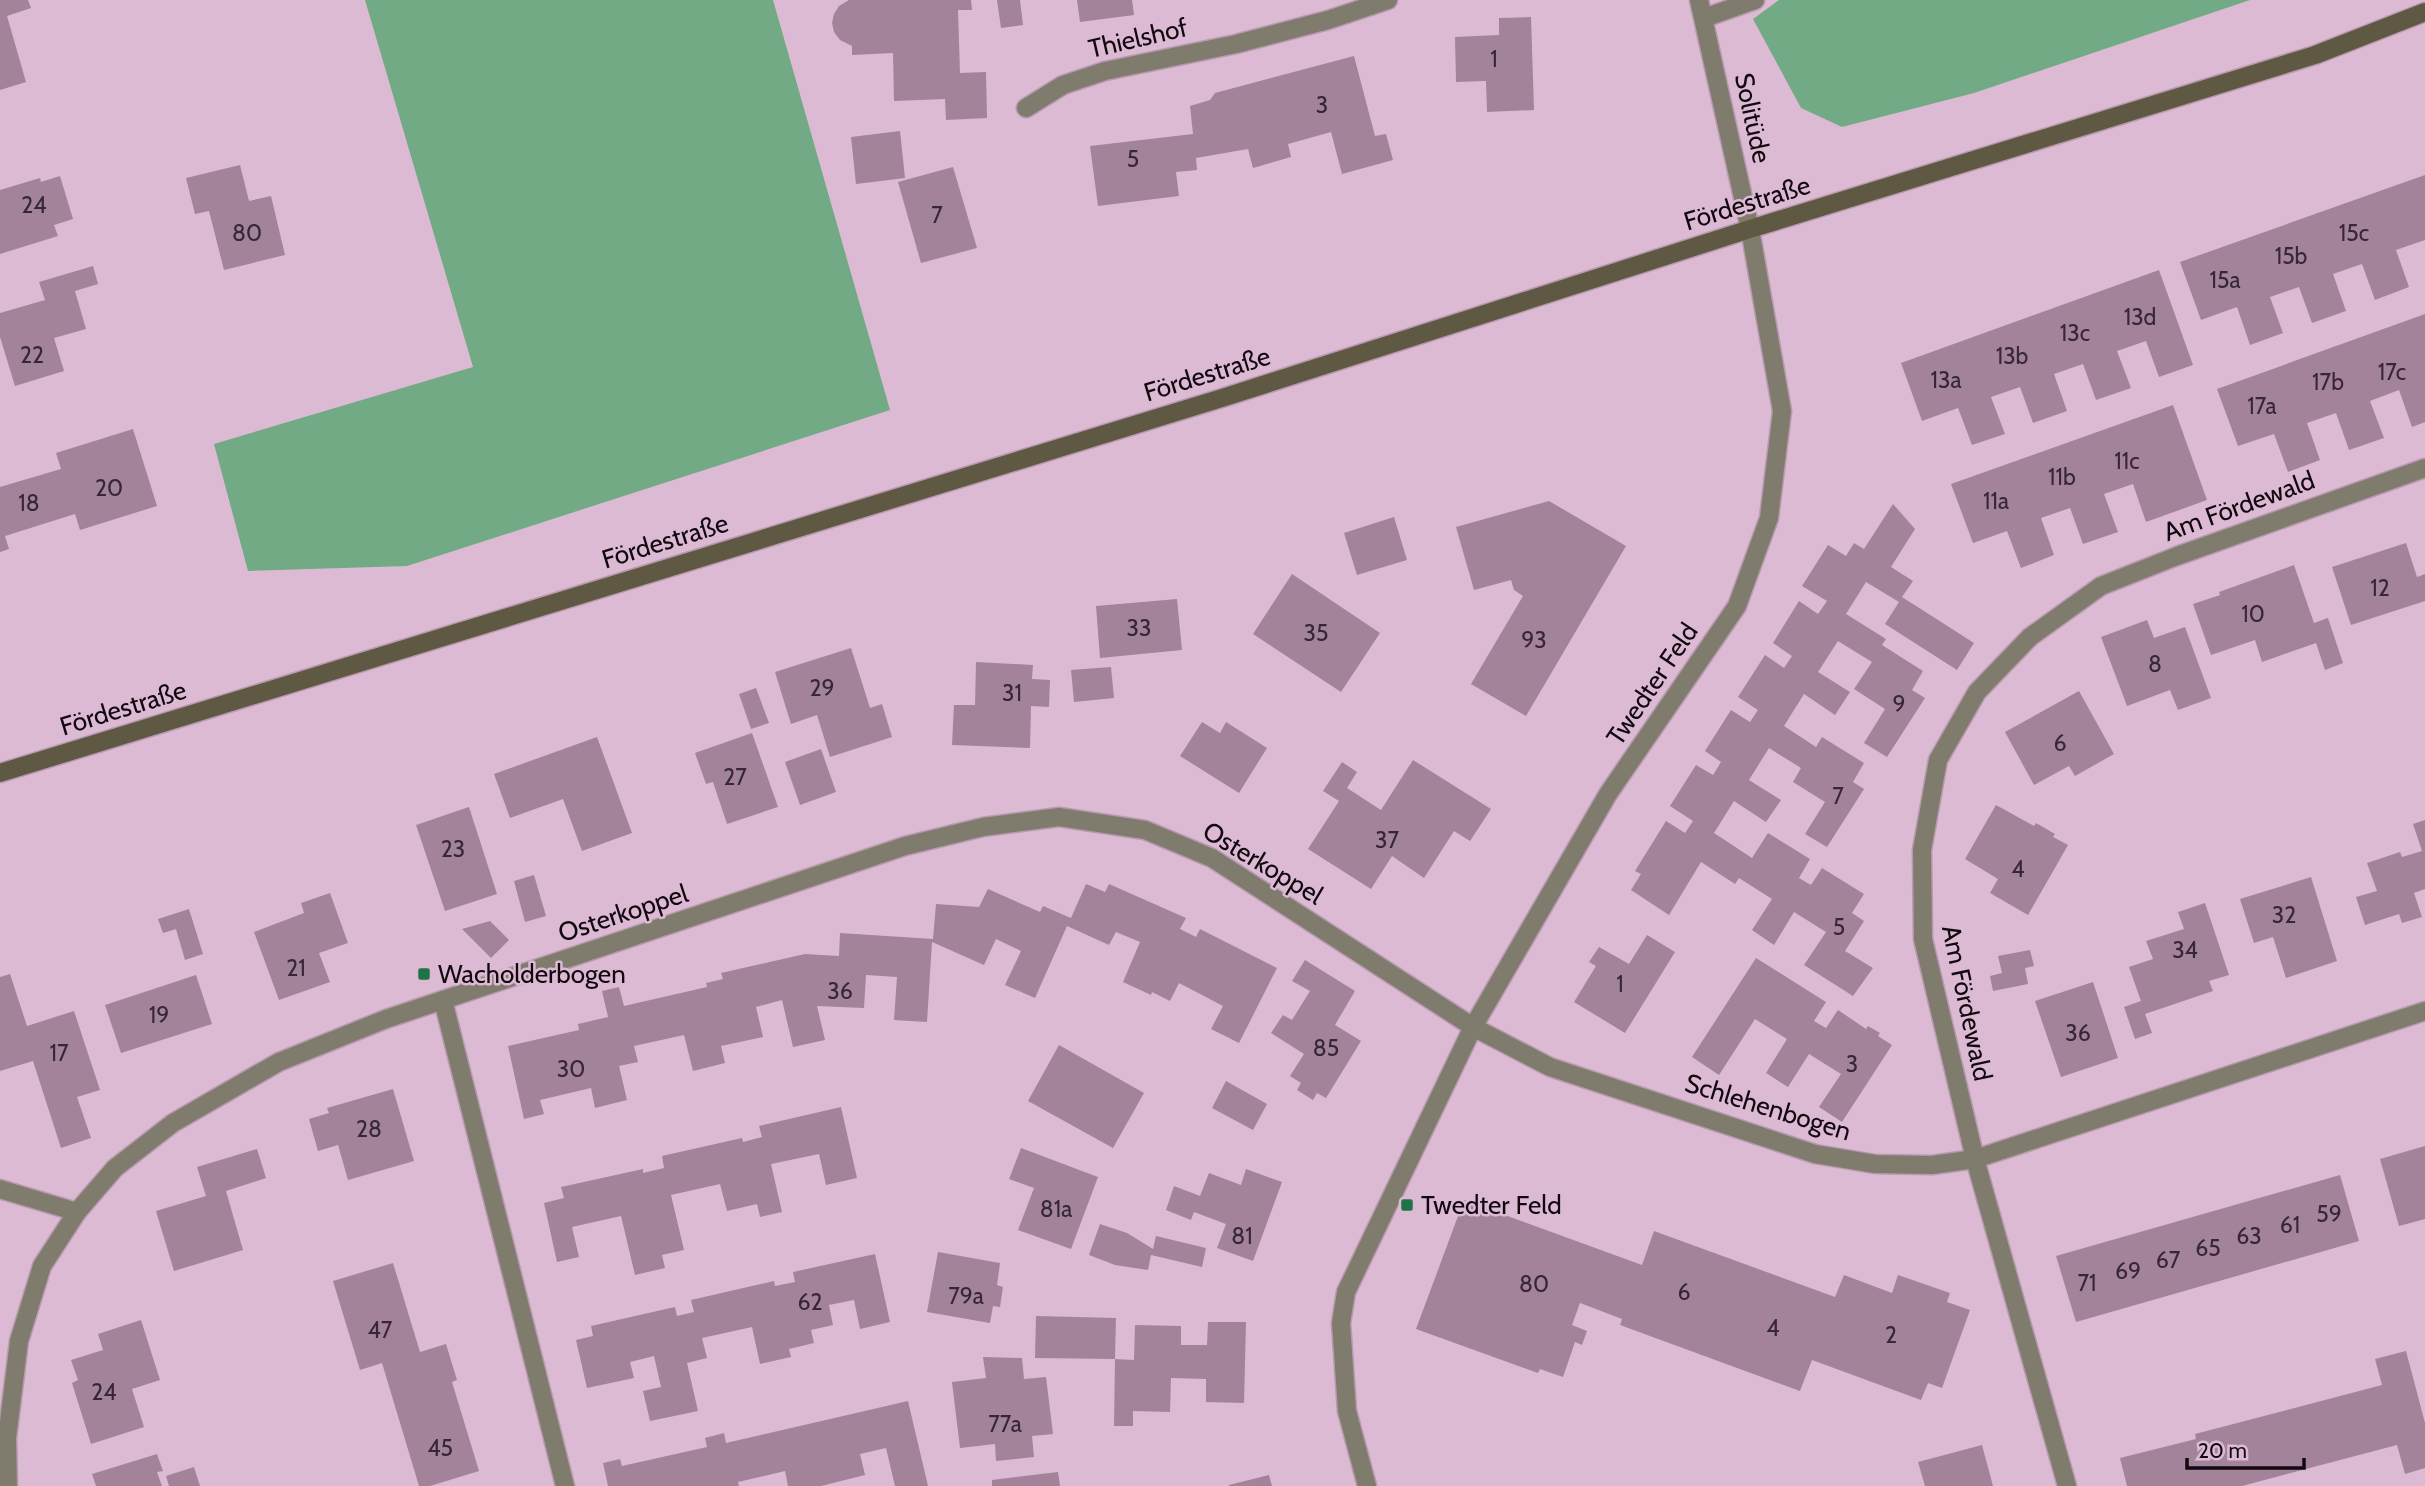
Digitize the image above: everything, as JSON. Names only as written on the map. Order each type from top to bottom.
[{"type":"main road","name":"Fördestraße","points":[[0,773],[1222,398],[1750,229],[2315,55],[2425,12]]},
{"type":"street","name":"Thielshof","points":[[1026,108],[1063,85],[1105,71],[1236,44],[1328,20],[1388,0]]},
{"type":"street","name":"Solitüde","points":[[1750,229],[1702,9],[1755,0]]},
{"type":"street","name":"Twedter Feld","points":[[1367,1486],[1347,1410],[1340,1323],[1346,1292],[1473,1027],[1608,794],[1737,606],[1769,518],[1782,411],[1750,229]]},
{"type":"street","name":"Am Fördewald","points":[[1975,1159],[1923,939],[1922,850],[1938,760],[1977,692],[2030,637],[2101,586],[2177,556],[2425,468]]},
{"type":"street","name":"Osterkoppel","points":[[8,1486],[7,1438],[19,1341],[42,1266],[77,1212],[115,1168],[173,1123],[279,1062],[386,1019],[905,846],[983,827],[1059,817],[1145,830],[1212,858],[1473,1027]]},
{"type":"street","points":[[443,1000],[565,1486]]},
{"type":"street","points":[[2067,1486],[1975,1159],[2425,1011]]},
{"type":"street","name":"Schlehenbogen","points":[[1473,1027],[1550,1066],[1815,1154],[1875,1164],[1932,1165],[1975,1159]]},
{"type":"street","points":[[0,1189],[77,1212]]},
{"type":"green space","points":[[365,0],[773,0],[890,410],[407,566],[248,571],[214,444],[473,367]]},
{"type":"green space","points":[[1779,0],[2250,0],[1974,93],[1842,127],[1801,108],[1753,19]]},
{"type":"building","points":[[0,0],[28,0],[31,8],[7,16],[26,82],[0,90]]},
{"type":"building","points":[[849,0],[971,0],[972,10],[958,10],[960,73],[986,72],[987,118],[946,120],[945,99],[894,101],[893,53],[852,55],[852,46],[840,40],[834,32],[834,14],[839,6]]},
{"type":"building","points":[[997,0],[1020,0],[1023,25],[1001,28]]},
{"type":"building","points":[[1077,0],[1132,0],[1134,15],[1080,22]]},
{"type":"building","points":[[1531,17],[1534,110],[1487,112],[1486,81],[1456,82],[1455,37],[1499,35],[1499,18]]},
{"type":"building","points":[[1354,56],[1375,136],[1386,134],[1393,160],[1342,174],[1331,132],[1288,144],[1291,157],[1253,168],[1248,149],[1196,158],[1197,170],[1176,172],[1179,196],[1098,206],[1090,146],[1193,134],[1190,106],[1210,100],[1215,93]]},
{"type":"building","points":[[900,131],[905,178],[856,184],[851,137]]},
{"type":"building","points":[[240,165],[249,201],[271,196],[285,255],[224,270],[209,211],[195,214],[186,178]]},
{"type":"building","points":[[953,167],[977,248],[921,263],[898,182]]},
{"type":"building","points":[[2425,175],[2425,240],[2396,250],[2409,287],[2375,300],[2362,264],[2333,274],[2346,311],[2312,323],[2299,287],[2270,297],[2283,333],[2250,345],[2237,307],[2201,320],[2180,262]]},
{"type":"building","points":[[60,176],[73,219],[54,225],[58,236],[0,254],[0,190],[40,178],[41,182]]},
{"type":"building","points":[[93,266],[98,284],[75,291],[86,329],[54,338],[64,371],[15,386],[0,337],[0,313],[45,300],[39,282]]},
{"type":"building","points":[[2159,270],[2193,365],[2159,377],[2146,341],[2117,351],[2131,388],[2096,400],[2083,364],[2054,374],[2067,411],[2033,423],[2020,387],[1991,397],[2005,434],[1972,445],[1958,408],[1922,421],[1901,363]]},
{"type":"building","points":[[2425,314],[2425,422],[2412,427],[2399,390],[2370,401],[2384,438],[2349,450],[2336,413],[2307,423],[2320,460],[2288,472],[2274,434],[2238,446],[2217,389]]},
{"type":"building","points":[[2173,405],[2207,500],[2146,522],[2133,484],[2104,494],[2118,532],[2083,544],[2070,508],[2041,518],[2054,555],[2021,568],[2007,531],[1973,543],[1951,484]]},
{"type":"building","points":[[133,429],[157,506],[80,530],[75,514],[5,536],[9,549],[0,552],[0,487],[61,469],[56,453]]},
{"type":"building","points":[[1549,501],[1626,546],[1526,716],[1471,684],[1523,596],[1514,590],[1511,580],[1474,590],[1456,527]]},
{"type":"building","points":[[1893,504],[1915,529],[1891,567],[1913,581],[1902,597],[1974,643],[1957,670],[1885,624],[1899,602],[1866,582],[1846,614],[1886,639],[1882,645],[1923,671],[1912,690],[1925,698],[1887,757],[1864,743],[1885,709],[1854,689],[1872,662],[1838,641],[1818,672],[1850,692],[1835,715],[1804,694],[1784,726],[1816,747],[1822,737],[1864,763],[1853,782],[1864,789],[1827,847],[1805,834],[1825,802],[1793,782],[1801,768],[1769,748],[1749,780],[1781,800],[1766,822],[1734,801],[1714,833],[1752,858],[1768,833],[1810,859],[1799,878],[1811,885],[1822,868],[1864,894],[1852,913],[1864,921],[1845,951],[1873,968],[1853,996],[1804,965],[1826,932],[1794,912],[1774,945],[1752,930],[1772,899],[1739,878],[1735,884],[1701,862],[1669,915],[1631,890],[1641,874],[1635,871],[1666,821],[1685,833],[1693,821],[1670,806],[1696,765],[1713,775],[1721,762],[1705,751],[1731,710],[1750,722],[1758,710],[1738,697],[1765,655],[1784,668],[1792,656],[1773,643],[1799,601],[1818,614],[1827,601],[1802,586],[1828,545],[1846,556],[1854,543],[1864,549]]},
{"type":"building","points":[[1394,517],[1407,560],[1357,575],[1344,533]]},
{"type":"building","points":[[2406,543],[2417,577],[2425,574],[2425,601],[2351,625],[2332,567]]},
{"type":"building","points":[[2294,565],[2314,623],[2328,618],[2343,663],[2325,670],[2316,643],[2262,662],[2255,640],[2211,655],[2193,604]]},
{"type":"building","points":[[1292,574],[1380,633],[1341,692],[1253,634]]},
{"type":"building","points":[[1177,599],[1182,650],[1100,658],[1096,606]]},
{"type":"building","points":[[2147,620],[2154,638],[2185,627],[2211,698],[2178,710],[2170,690],[2127,706],[2101,637]]},
{"type":"building","points":[[851,648],[870,708],[882,704],[892,737],[830,757],[817,715],[791,724],[775,672]]},
{"type":"building","points":[[976,662],[1033,665],[1032,679],[1050,680],[1049,707],[1031,706],[1030,748],[952,745],[954,705],[975,705]]},
{"type":"building","points":[[1111,667],[1114,698],[1074,702],[1071,670]]},
{"type":"building","points":[[756,688],[769,723],[751,729],[739,694]]},
{"type":"building","points":[[2079,691],[2114,754],[2075,776],[2069,766],[2034,785],[2005,732]]},
{"type":"building","points":[[1202,722],[1220,733],[1226,722],[1267,748],[1239,793],[1180,756]]},
{"type":"building","points":[[752,733],[778,807],[727,824],[713,782],[706,784],[695,753]]},
{"type":"building","points":[[597,737],[632,833],[582,851],[563,799],[510,818],[494,774]]},
{"type":"building","points":[[821,749],[836,792],[800,805],[785,762]]},
{"type":"building","points":[[1413,760],[1491,809],[1470,841],[1454,831],[1424,878],[1392,856],[1371,889],[1308,849],[1339,801],[1323,791],[1342,762],[1357,772],[1347,788],[1381,810]]},
{"type":"building","points":[[1996,805],[2034,826],[2036,823],[2068,845],[2028,915],[1990,893],[1998,879],[1965,859]]},
{"type":"building","points":[[469,807],[497,894],[445,911],[416,825]]},
{"type":"building","points":[[2425,820],[2425,889],[2414,893],[2422,917],[2402,923],[2399,914],[2365,925],[2356,897],[2377,891],[2367,863],[2400,852],[2402,857],[2422,851],[2413,824]]},
{"type":"building","points":[[534,875],[546,916],[525,922],[514,881]]},
{"type":"building","points":[[2311,877],[2337,961],[2286,978],[2273,937],[2254,943],[2240,899]]},
{"type":"building","points":[[1086,884],[1105,892],[1109,884],[1186,918],[1180,929],[1196,937],[1200,929],[1277,968],[1239,1043],[1211,1029],[1223,1006],[1179,983],[1170,1001],[1123,982],[1140,942],[1116,932],[1109,945],[1067,926],[1035,998],[1005,985],[1021,951],[996,939],[984,965],[932,942],[927,1022],[894,1020],[897,977],[866,975],[864,1008],[817,1006],[825,1040],[793,1047],[782,1000],[756,1007],[763,1037],[721,1046],[725,1063],[693,1071],[684,1035],[634,1046],[638,1062],[619,1066],[627,1100],[595,1108],[591,1088],[540,1100],[544,1114],[524,1119],[508,1046],[579,1030],[578,1024],[608,1017],[602,991],[619,987],[624,1006],[707,987],[706,983],[723,979],[721,973],[805,954],[839,956],[840,933],[933,939],[936,904],[979,907],[988,889],[1040,912],[1043,906],[1071,918]]},
{"type":"building","points":[[330,893],[348,943],[319,953],[330,982],[279,1000],[254,932],[304,913],[301,903]]},
{"type":"building","points":[[2205,903],[2229,975],[2209,981],[2213,991],[2145,1014],[2152,1033],[2135,1039],[2124,1007],[2141,1001],[2129,967],[2153,959],[2146,941],[2184,929],[2178,912]]},
{"type":"building","points":[[189,909],[203,954],[185,960],[176,929],[163,933],[158,919]]},
{"type":"building","points":[[490,921],[509,940],[491,958],[462,929]]},
{"type":"building","points":[[1647,935],[1675,952],[1625,1033],[1574,1002],[1596,966],[1589,962],[1599,947],[1629,964]]},
{"type":"building","points":[[2030,950],[2034,966],[2025,968],[2028,984],[1993,991],[1990,976],[2002,973],[1998,956]]},
{"type":"building","points":[[1756,958],[1826,1002],[1814,1021],[1826,1028],[1838,1010],[1866,1029],[1868,1026],[1880,1033],[1878,1036],[1892,1045],[1842,1122],[1819,1107],[1841,1074],[1809,1054],[1788,1087],[1766,1073],[1787,1039],[1755,1019],[1719,1075],[1692,1057]]},
{"type":"building","points":[[1305,960],[1355,991],[1335,1025],[1361,1041],[1326,1098],[1317,1093],[1313,1100],[1297,1090],[1301,1083],[1290,1076],[1304,1054],[1271,1033],[1283,1015],[1292,1020],[1310,991],[1292,981]]},
{"type":"building","points":[[10,974],[27,1026],[74,1011],[100,1090],[77,1097],[91,1138],[61,1148],[33,1061],[0,1071],[0,977]]},
{"type":"building","points":[[196,975],[212,1024],[121,1053],[105,1005]]},
{"type":"building","points":[[2093,982],[2118,1058],[2061,1077],[2035,1001]]},
{"type":"building","points":[[1059,1045],[1144,1093],[1113,1148],[1028,1101]]},
{"type":"building","points":[[1226,1081],[1267,1104],[1253,1130],[1212,1108]]},
{"type":"building","points":[[393,1089],[414,1161],[348,1180],[338,1145],[318,1151],[309,1119],[329,1113],[327,1108]]},
{"type":"building","points":[[841,1107],[857,1178],[826,1185],[819,1154],[771,1164],[782,1212],[760,1217],[757,1204],[727,1211],[720,1184],[671,1195],[684,1250],[662,1255],[665,1268],[635,1275],[621,1216],[572,1227],[579,1257],[557,1262],[544,1203],[564,1198],[561,1187],[643,1169],[643,1173],[664,1168],[662,1156],[742,1138],[743,1142],[762,1137],[759,1126]]},
{"type":"building","points":[[2425,1146],[2425,1219],[2399,1226],[2380,1159]]},
{"type":"building","points":[[1021,1148],[1098,1177],[1071,1249],[1018,1230],[1034,1188],[1009,1179]]},
{"type":"building","points":[[257,1149],[266,1178],[226,1191],[243,1250],[174,1271],[156,1211],[206,1196],[197,1167]]},
{"type":"building","points":[[1246,1169],[1282,1182],[1253,1261],[1217,1248],[1226,1224],[1194,1212],[1191,1220],[1166,1210],[1174,1186],[1200,1196],[1209,1173],[1241,1185]]},
{"type":"building","points":[[2340,1175],[2359,1241],[2076,1322],[2056,1256]]},
{"type":"building","points":[[1464,1200],[1642,1265],[1654,1231],[1835,1297],[1844,1275],[1892,1293],[1898,1275],[1950,1293],[1947,1302],[1970,1310],[1942,1388],[1928,1383],[1921,1400],[1812,1360],[1800,1391],[1620,1325],[1622,1319],[1580,1303],[1572,1325],[1587,1331],[1582,1345],[1575,1342],[1563,1377],[1540,1369],[1538,1373],[1416,1329]]},
{"type":"building","points":[[1100,1224],[1127,1233],[1153,1249],[1156,1236],[1206,1248],[1202,1267],[1151,1255],[1148,1270],[1115,1265],[1089,1255]]},
{"type":"building","points":[[938,1252],[1000,1263],[997,1285],[1003,1287],[1000,1307],[993,1306],[990,1323],[927,1312]]},
{"type":"building","points":[[875,1254],[890,1322],[860,1329],[854,1300],[829,1305],[833,1325],[811,1330],[814,1343],[789,1349],[791,1357],[760,1364],[752,1327],[702,1338],[707,1358],[687,1363],[698,1411],[650,1421],[643,1391],[661,1387],[654,1356],[630,1362],[634,1378],[587,1388],[576,1340],[593,1336],[591,1326],[675,1307],[677,1316],[694,1312],[691,1300],[774,1281],[775,1286],[795,1282],[793,1272]]},
{"type":"building","points":[[393,1263],[420,1352],[446,1344],[457,1380],[452,1382],[479,1471],[430,1486],[419,1486],[382,1363],[360,1370],[333,1281]]},
{"type":"building","points":[[1036,1316],[1116,1318],[1115,1359],[1035,1358]]},
{"type":"building","points":[[141,1320],[160,1380],[132,1389],[144,1427],[91,1444],[72,1383],[78,1380],[71,1360],[103,1350],[98,1334]]},
{"type":"building","points":[[1208,1322],[1246,1322],[1244,1403],[1206,1402],[1206,1379],[1171,1378],[1170,1412],[1133,1411],[1133,1426],[1114,1426],[1115,1359],[1134,1360],[1135,1325],[1181,1326],[1181,1345],[1207,1345]]},
{"type":"building","points":[[2406,1351],[2425,1423],[2425,1468],[2405,1474],[2397,1445],[2242,1486],[2127,1486],[2120,1458],[2196,1439],[2195,1434],[2382,1385],[2375,1359]]},
{"type":"building","points":[[983,1357],[1022,1358],[1024,1379],[1046,1377],[1053,1434],[1032,1436],[1034,1457],[996,1461],[995,1444],[960,1448],[952,1382],[986,1378]]},
{"type":"building","points":[[908,1401],[928,1486],[895,1486],[886,1448],[860,1454],[865,1475],[821,1486],[788,1486],[785,1471],[738,1482],[739,1486],[608,1486],[603,1463],[620,1459],[622,1466],[707,1447],[705,1438],[724,1433],[726,1443]]},
{"type":"building","points":[[1982,1445],[1993,1486],[1925,1486],[1918,1462]]},
{"type":"building","points":[[157,1454],[163,1471],[157,1472],[162,1486],[96,1486],[92,1474]]},
{"type":"building","points":[[194,1467],[200,1486],[169,1486],[166,1476]]},
{"type":"building","points":[[1058,1472],[1060,1486],[992,1486],[992,1480]]},
{"type":"building","points":[[1269,1475],[1272,1486],[1229,1486],[1229,1485]]},
{"type":"place","name":"Wacholderbogen","points":[[424,974]]},
{"type":"place","name":"Twedter Feld","points":[[1407,1205]]}]
